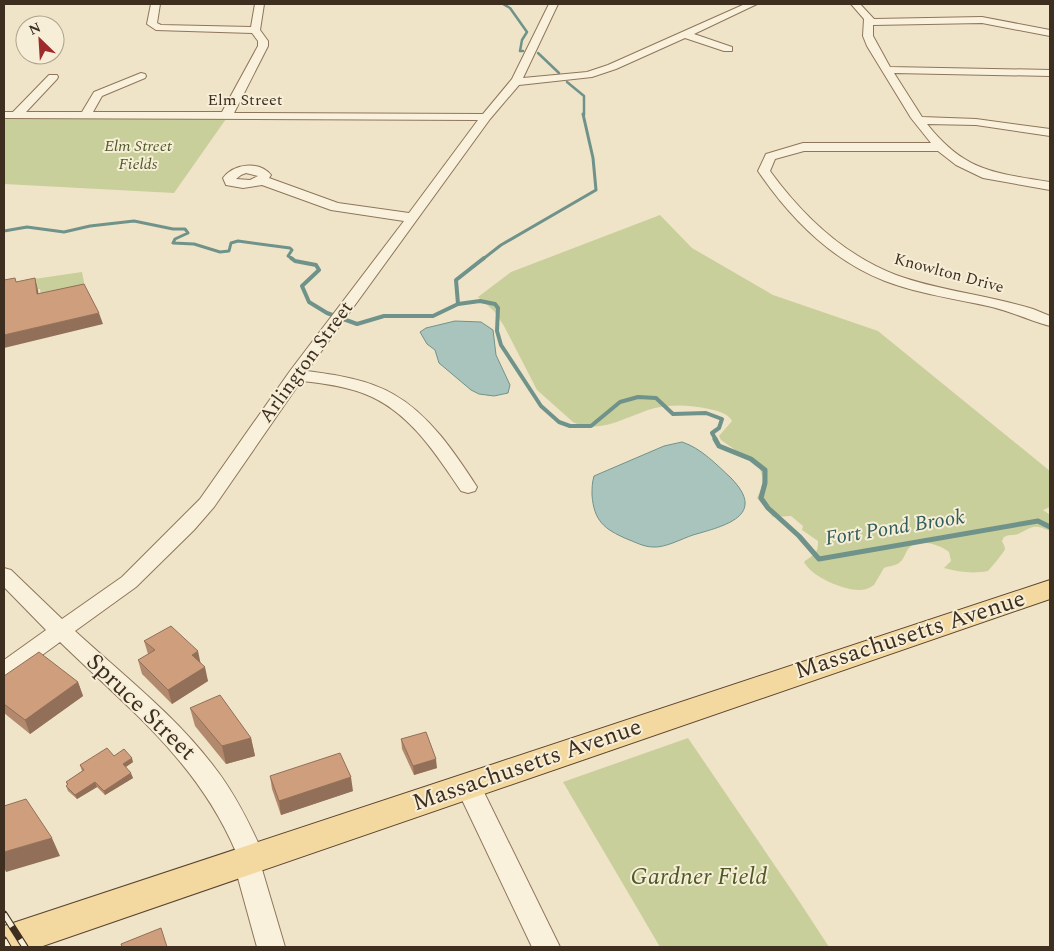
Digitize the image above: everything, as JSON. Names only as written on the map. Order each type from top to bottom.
[{"type":"main road","name":"Massachusetts Avenue","points":[[4,943],[1050,589]]},
{"type":"street","points":[[155,4],[152,24],[159,28],[255,30]]},
{"type":"street","points":[[226,116],[263,46],[263,41],[255,30],[260,4]]},
{"type":"street","name":"Arlington Street","points":[[4,671],[128,582],[187,525],[206,503],[296,375],[486,117],[516,82],[553,4]]},
{"type":"street","points":[[516,82],[588,75],[623,63],[752,4]]},
{"type":"street","points":[[855,4],[867,16],[869,22],[868,36],[888,70],[920,120],[941,146],[980,173],[1050,186]]},
{"type":"street","points":[[869,22],[982,20],[1050,33]]},
{"type":"street","points":[[683,34],[701,38],[728,49]]},
{"type":"street","points":[[888,70],[1050,73]]},
{"type":"street","points":[[86,115],[91,110],[98,94],[141,76]]},
{"type":"street","points":[[16,115],[53,77]]},
{"type":"street","name":"Elm Street","points":[[4,115],[486,117]]},
{"type":"street","points":[[920,120],[976,122],[1050,132]]},
{"type":"street","name":"Knowlton Drive","points":[[941,146],[803,148],[770,157],[764,171],[790,204],[821,236],[877,272],[908,283],[1022,311],[1050,320]]},
{"type":"street","points":[[262,180],[336,207],[413,218]]},
{"type":"street","points":[[296,375],[350,384],[373,391],[397,404],[416,421],[468,487]]},
{"type":"street","name":"Spruce Street","points":[[4,575],[60,632],[165,727],[191,754],[224,799],[243,834],[271,947]]},
{"type":"street","points":[[468,785],[546,947]]},
{"type":"green space","name":"Elm Street Fields","points":[[4,118],[226,119],[174,193],[4,184]]},
{"type":"green space","points":[[660,215],[692,248],[773,295],[878,331],[1050,471],[1050,507],[1043,510],[1050,515],[1050,531],[1041,527],[1034,527],[1018,534],[1004,537],[1002,541],[1005,549],[988,571],[983,572],[955,571],[944,568],[951,561],[949,552],[941,547],[930,544],[914,544],[908,549],[899,563],[884,568],[874,585],[861,590],[845,588],[828,582],[808,568],[804,562],[816,552],[818,541],[802,530],[803,526],[791,516],[773,517],[757,498],[762,482],[762,474],[758,466],[721,440],[719,436],[732,421],[725,414],[702,408],[675,406],[655,408],[604,426],[583,426],[573,422],[537,390],[504,326],[494,311],[478,297],[511,272]]},
{"type":"green space","points":[[82,272],[85,287],[41,297],[40,289],[35,289],[34,279]]},
{"type":"green space","name":"Gardner Field","points":[[688,738],[829,947],[660,947],[563,782]]},
{"type":"water","points":[[455,321],[481,322],[493,330],[496,355],[510,385],[508,393],[494,396],[479,394],[471,390],[439,363],[435,350],[427,344],[420,332],[426,328]]},
{"type":"water","points":[[682,442],[696,448],[708,457],[731,478],[741,491],[745,502],[743,510],[738,517],[717,528],[658,547],[640,544],[606,528],[598,518],[593,504],[592,483],[594,476],[664,446]]},
{"type":"building","points":[[15,278],[16,282],[35,278],[37,294],[84,284],[99,313],[4,335],[4,280]]},
{"type":"building","points":[[171,626],[198,651],[192,655],[205,667],[168,690],[138,660],[155,650],[144,641]]},
{"type":"building","points":[[39,652],[78,682],[25,720],[4,704],[4,676]]},
{"type":"building","points":[[220,695],[251,738],[222,746],[190,708]]},
{"type":"building","points":[[426,732],[436,759],[413,766],[401,739]]},
{"type":"building","points":[[107,748],[114,756],[124,749],[132,758],[123,764],[131,773],[104,791],[95,782],[75,795],[66,786],[68,784],[66,782],[84,770],[80,765]]},
{"type":"building","points":[[340,753],[351,777],[279,801],[270,776]]},
{"type":"building","points":[[26,799],[52,838],[4,852],[4,806]]},
{"type":"building","points":[[161,928],[167,947],[122,947],[121,944]]},
{"type":"waterway","points":[[503,4],[510,8],[527,32],[522,40],[520,51],[523,51]]},
{"type":"waterway","points":[[538,53],[559,73]]},
{"type":"waterway","points":[[567,82],[584,96],[584,115]]},
{"type":"waterway","points":[[483,259],[501,245],[596,190],[593,158],[583,114]]},
{"type":"waterway","name":"Fort Pond Brook","points":[[4,231],[27,227],[64,232],[90,226],[134,221],[173,229],[185,229],[188,233],[175,239],[173,243],[194,244],[220,252],[229,251],[231,243],[238,241],[290,248],[292,250],[288,256],[293,259]]},
{"type":"waterway","name":"Fort Pond Brook","points":[[291,258],[295,261],[316,265],[319,270],[302,286],[309,302],[327,313],[357,324],[384,316],[433,316],[458,304]]},
{"type":"waterway","points":[[458,304],[456,280],[484,258]]},
{"type":"waterway","name":"Fort Pond Brook","points":[[458,304],[480,301],[495,304],[498,308],[497,331],[501,345],[541,406],[559,422],[570,426],[591,426],[620,402],[638,397],[656,398],[673,414],[706,413],[722,419],[719,428],[712,433],[716,440]]},
{"type":"waterway","name":"Fort Pond Brook","points":[[715,439],[719,446],[751,459],[765,470],[765,483],[761,498],[768,508],[799,536],[819,559],[1038,521],[1050,527]]},
{"type":"railway","points":[[4,914],[25,947]]},
{"type":"railway","points":[[4,940],[8,947]]}]
